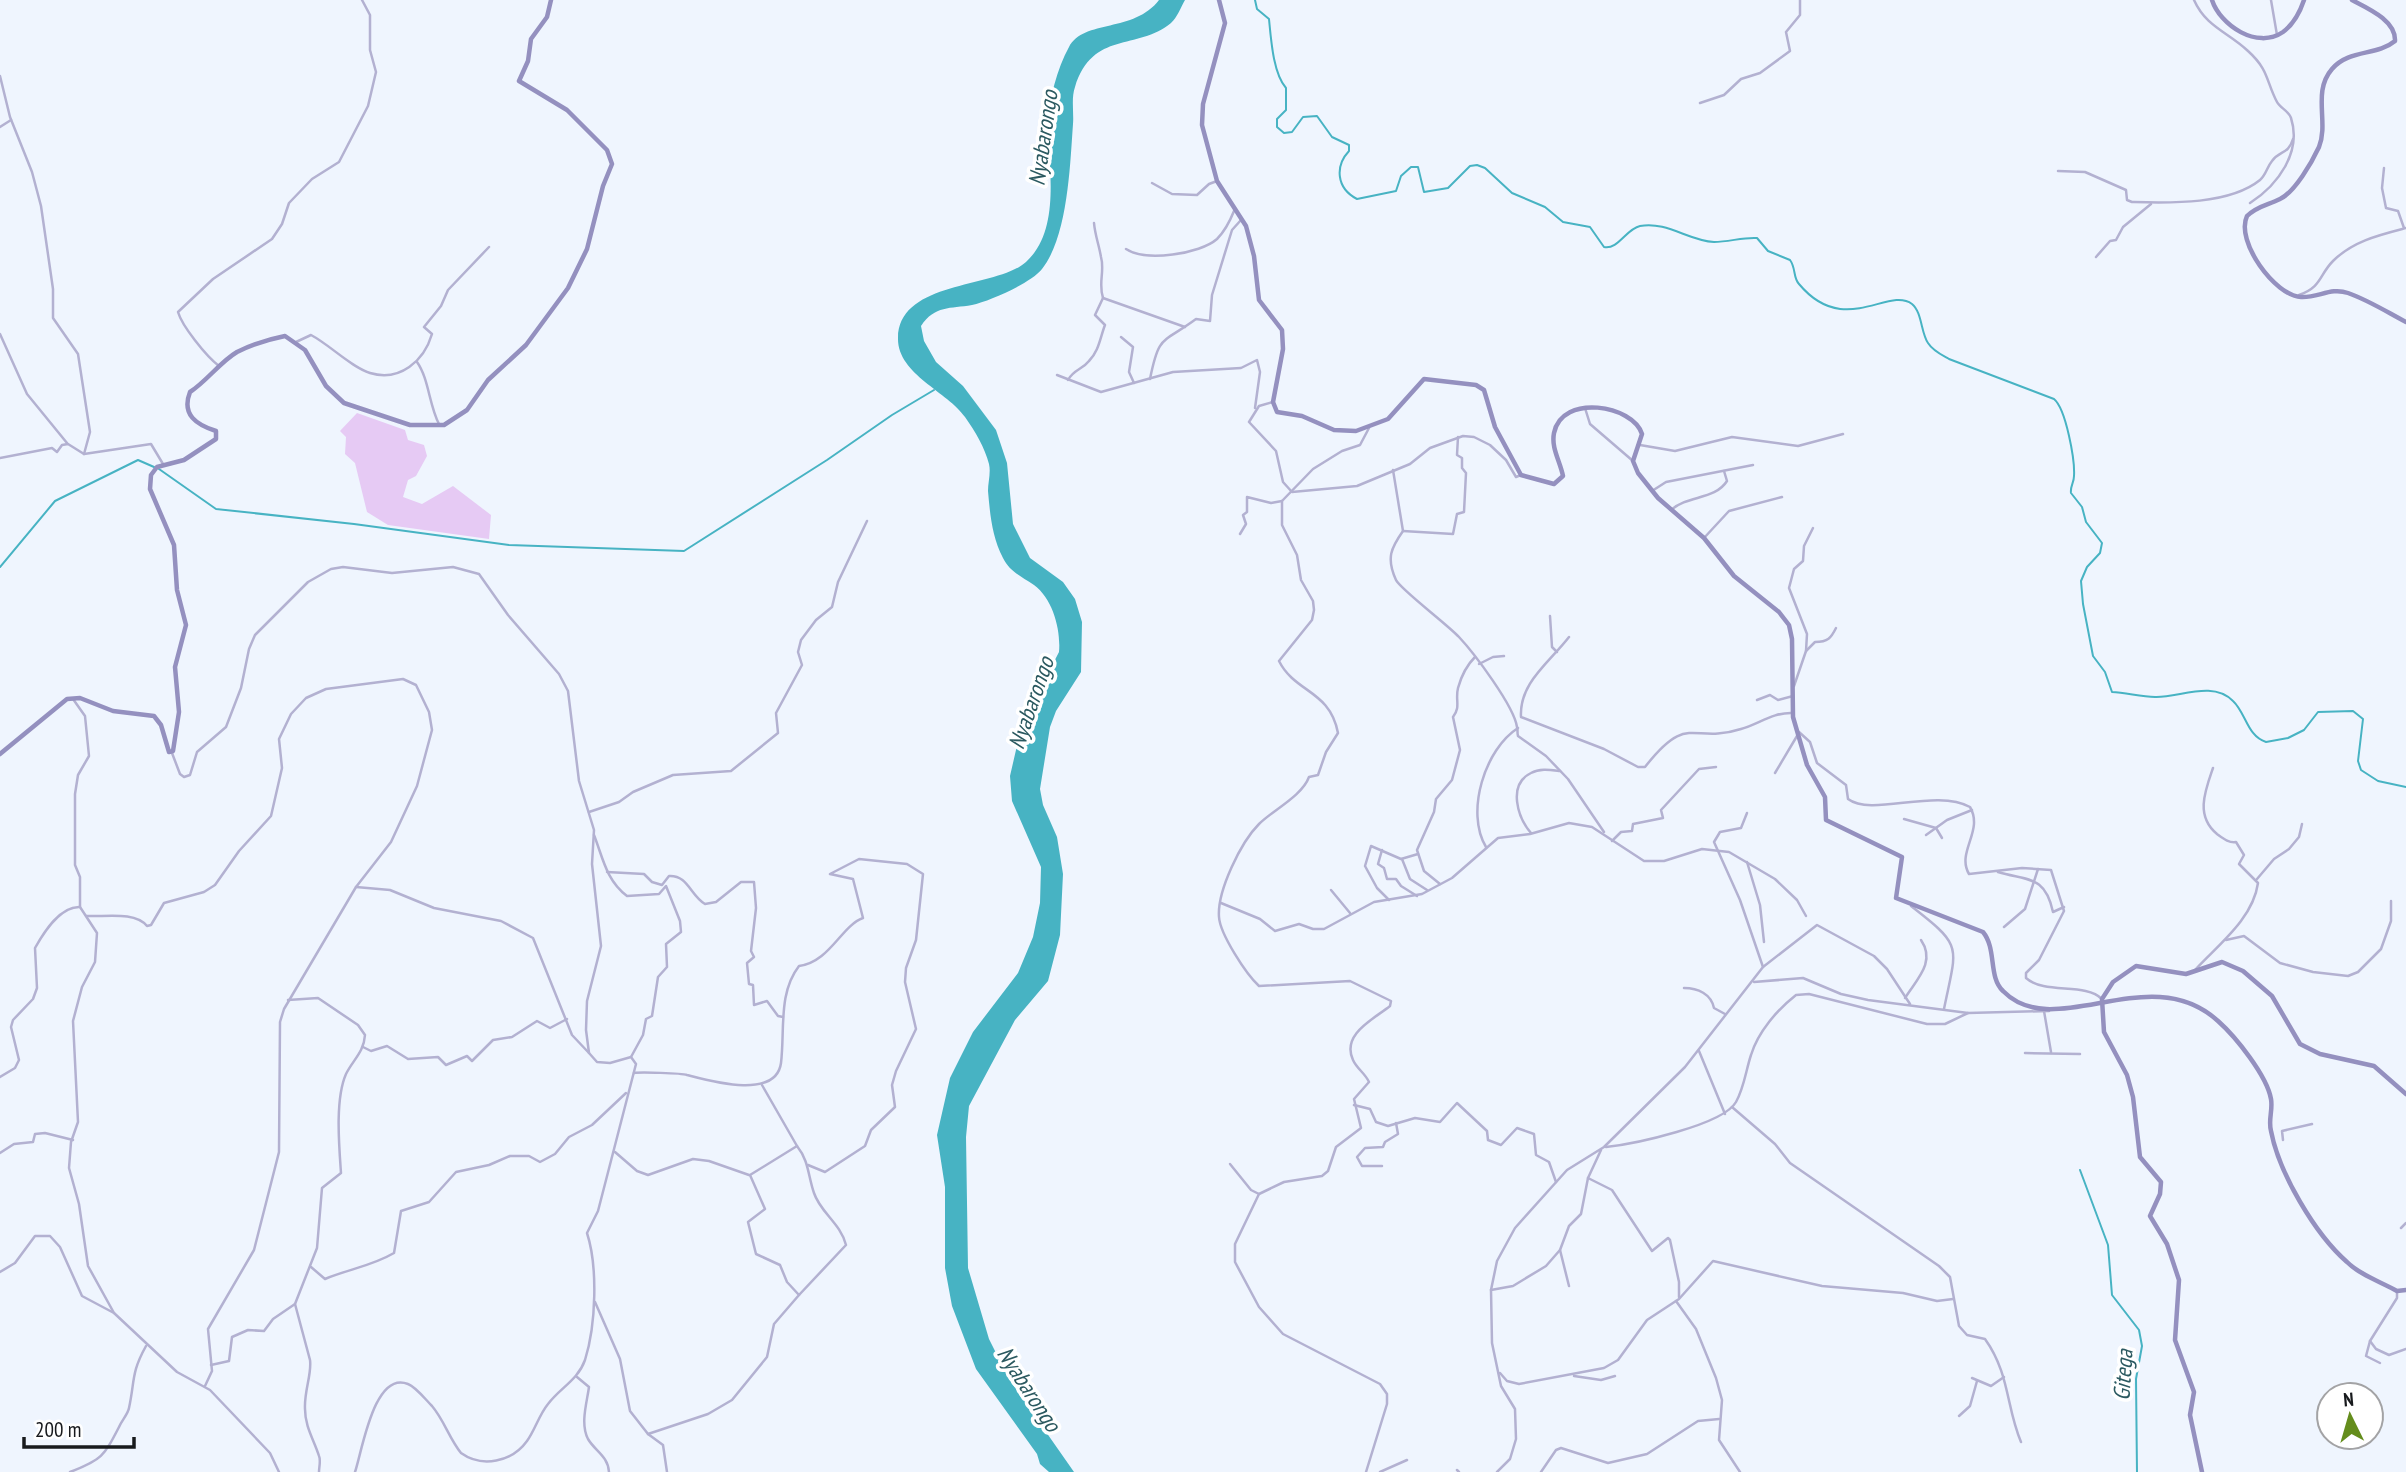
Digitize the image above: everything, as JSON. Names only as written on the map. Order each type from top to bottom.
[{"type":"main road","points":[[172,753],[179,712],[175,667],[186,625],[177,590],[174,545],[150,485],[153,472],[163,465],[184,460],[216,438],[216,431],[197,424],[187,403],[190,392],[207,381],[237,352],[285,337],[307,352],[332,394],[344,403],[410,425],[440,426],[467,410],[488,380],[532,339],[564,294],[587,249],[603,186],[611,168],[609,154],[566,110],[519,81],[528,61],[531,39],[547,17],[551,0]]},
{"type":"main road","points":[[1219,0],[1225,23],[1201,115],[1217,181],[1242,218],[1254,256],[1259,300],[1264,310],[1280,326],[1283,335],[1273,402],[1280,414],[1302,416],[1334,430],[1352,432],[1369,428],[1394,415],[1424,379],[1476,385],[1486,395],[1495,427],[1521,475],[1551,484],[1560,481],[1563,476],[1554,446],[1554,432],[1565,418],[1585,407],[1605,407],[1637,426],[1642,434],[1636,445],[1633,461],[1652,491],[1704,538],[1734,576],[1789,625],[1794,686],[1793,713],[1807,765],[1825,797],[1826,820],[1902,858],[1903,867],[1895,895],[1909,905],[1983,932],[1991,947],[2001,990],[2014,999],[2046,1011],[2123,997],[2165,997],[2193,1006],[2221,1024],[2264,1080],[2271,1098],[2270,1130],[2279,1156],[2299,1199],[2319,1230],[2348,1264],[2398,1291],[2406,1290]]},
{"type":"main road","points":[[2212,0],[2220,18],[2231,28],[2256,36],[2277,35],[2295,19],[2304,0]]},
{"type":"main road","points":[[2352,0],[2379,15],[2395,33],[2395,41],[2352,54],[2333,67],[2322,92],[2322,133],[2313,158],[2286,195],[2257,207],[2244,222],[2248,249],[2286,292],[2296,296],[2343,291],[2406,322]]},
{"type":"main road","points":[[0,754],[71,698],[113,711],[153,716],[161,724],[165,742],[172,753]]},
{"type":"main road","points":[[2202,1472],[2189,1415],[2194,1392],[2175,1340],[2179,1280],[2167,1244],[2150,1216],[2160,1194],[2161,1182],[2140,1157],[2131,1089],[2127,1075],[2104,1032],[2101,1000],[2113,982],[2136,966],[2181,974],[2194,972],[2219,961],[2243,971],[2272,996],[2300,1044],[2320,1054],[2374,1066],[2406,1094]]},
{"type":"street","points":[[220,367],[204,352],[189,328],[180,321],[177,312],[213,279],[272,239],[282,224],[289,203],[312,178],[339,162],[368,106],[376,72],[370,50],[370,15],[362,0]]},
{"type":"street","points":[[1700,103],[1724,94],[1741,79],[1760,73],[1790,51],[1786,32],[1800,15],[1800,0]]},
{"type":"street","points":[[2194,0],[2205,20],[2246,49],[2264,69],[2278,105],[2291,118],[2294,150],[2274,185],[2250,203]]},
{"type":"street","points":[[2271,0],[2277,35]]},
{"type":"street","points":[[0,76],[11,120],[32,172],[41,206],[53,289],[52,318],[78,354],[90,432],[85,439],[84,454]]},
{"type":"street","points":[[0,127],[11,120]]},
{"type":"street","points":[[2058,171],[2086,173],[2126,190],[2129,201],[2151,204],[2202,201],[2246,187],[2260,179],[2272,160],[2290,149],[2293,139]]},
{"type":"street","points":[[2296,296],[2313,289],[2334,259],[2362,240],[2405,228],[2398,211],[2385,207],[2382,188],[2384,168]]},
{"type":"street","points":[[1152,183],[1172,194],[1197,195],[1209,184],[1217,181]]},
{"type":"street","points":[[2096,257],[2110,240],[2116,240],[2123,227],[2151,204]]},
{"type":"street","points":[[1126,249],[1136,254],[1160,258],[1212,242],[1227,227],[1236,206]]},
{"type":"street","points":[[1150,379],[1153,359],[1160,343],[1197,318],[1210,321],[1212,295],[1232,230],[1242,218]]},
{"type":"street","points":[[1068,380],[1073,372],[1087,365],[1100,344],[1105,325],[1095,314],[1103,298],[1100,286],[1101,256],[1096,245],[1094,223]]},
{"type":"street","points":[[296,342],[311,335],[369,373],[402,372],[417,362],[432,334],[424,327],[441,306],[448,290],[489,247]]},
{"type":"street","points":[[1103,298],[1185,327]]},
{"type":"street","points":[[0,334],[27,394],[68,444],[84,454],[151,444],[163,465]]},
{"type":"street","points":[[1121,337],[1133,347],[1129,373],[1134,383]]},
{"type":"street","points":[[1057,375],[1099,392],[1184,370],[1241,368],[1257,360],[1260,372],[1250,425],[1276,451],[1283,482],[1289,492]]},
{"type":"street","points":[[417,362],[422,369],[430,407],[440,426]]},
{"type":"street","points":[[1254,411],[1262,404],[1273,402]]},
{"type":"street","points":[[1585,407],[1592,425],[1633,461]]},
{"type":"street","points":[[1366,1472],[1387,1404],[1387,1394],[1380,1384],[1283,1334],[1259,1307],[1236,1262],[1236,1244],[1259,1194],[1284,1182],[1325,1175],[1336,1147],[1361,1128],[1354,1099],[1369,1082],[1353,1060],[1351,1040],[1356,1032],[1390,1006],[1391,1001],[1350,981],[1259,986],[1240,962],[1221,926],[1221,903],[1243,842],[1303,787],[1309,777],[1318,775],[1326,752],[1338,733],[1333,711],[1291,676],[1279,661],[1312,620],[1314,610],[1313,601],[1301,580],[1297,555],[1282,525],[1282,501],[1320,464],[1342,450],[1360,445],[1369,428]]},
{"type":"street","points":[[1636,445],[1675,451],[1731,437],[1798,446],[1843,433]]},
{"type":"street","points":[[1289,492],[1350,488],[1410,464],[1430,449],[1458,436],[1474,437],[1490,445],[1506,460],[1516,477],[1521,475]]},
{"type":"street","points":[[1403,531],[1453,534],[1457,514],[1463,514],[1464,510],[1466,471],[1462,469],[1462,458],[1457,455],[1458,436]]},
{"type":"street","points":[[0,458],[34,449],[51,448],[57,452],[62,444],[68,444]]},
{"type":"street","points":[[1652,491],[1664,483],[1753,465]]},
{"type":"street","points":[[1393,470],[1403,531],[1394,542],[1390,553],[1398,585],[1427,606],[1475,656],[1502,697],[1518,728],[1518,736],[1560,771],[1583,798],[1605,835]]},
{"type":"street","points":[[1671,510],[1682,501],[1723,488],[1727,481],[1724,471]]},
{"type":"street","points":[[1240,534],[1246,524],[1243,514],[1247,512],[1247,497],[1271,503],[1282,501]]},
{"type":"street","points":[[1704,538],[1729,511],[1782,497]]},
{"type":"street","points":[[589,812],[619,802],[633,792],[673,775],[731,771],[778,733],[776,713],[796,682],[803,662],[798,654],[801,640],[816,620],[832,607],[838,582],[867,521]]},
{"type":"street","points":[[1794,686],[1806,652],[1807,629],[1789,588],[1794,568],[1803,562],[1804,546],[1813,528]]},
{"type":"street","points":[[172,753],[180,774],[183,777],[190,775],[197,752],[226,727],[255,635],[293,594],[314,578],[343,567],[392,573],[453,567],[480,576],[565,684],[574,728],[579,781],[601,863],[627,896],[659,894],[666,886],[680,921],[681,932],[666,944],[667,967],[659,977],[652,1016],[646,1019],[643,1035],[631,1057],[604,1063],[595,1061],[572,1035],[533,938],[514,926],[448,908],[434,908],[390,890],[356,887]]},
{"type":"street","points":[[1550,616],[1552,646],[1557,652]]},
{"type":"street","points":[[1806,652],[1814,643],[1832,637],[1836,628]]},
{"type":"street","points":[[1569,638],[1533,676],[1521,699],[1521,717],[1604,750],[1638,767],[1645,767],[1662,747],[1685,732],[1729,732],[1777,713],[1793,713]]},
{"type":"street","points":[[1440,884],[1424,872],[1417,847],[1434,812],[1436,799],[1452,780],[1460,750],[1453,717],[1459,710],[1458,689],[1467,665],[1475,656]]},
{"type":"street","points":[[1479,664],[1493,657],[1504,656]]},
{"type":"street","points":[[86,916],[124,916],[142,919],[147,926],[151,925],[164,903],[215,885],[239,851],[271,816],[282,768],[279,739],[291,714],[306,698],[326,689],[403,679],[416,685],[425,704],[432,730],[430,743],[396,832],[356,887],[288,1000],[280,1022],[279,1152],[254,1250],[208,1329],[211,1375],[205,1386]]},
{"type":"street","points":[[1757,700],[1770,695],[1777,700],[1793,696]]},
{"type":"street","points":[[71,698],[80,706],[85,716],[89,756],[79,775],[73,828],[75,865],[81,883],[80,907],[97,933],[97,950],[73,1021],[78,1122],[69,1168],[79,1204],[88,1266],[114,1313],[146,1346],[177,1372],[205,1386],[270,1453],[279,1472]]},
{"type":"street","points":[[1486,847],[1479,824],[1480,794],[1496,748],[1518,728]]},
{"type":"street","points":[[1775,773],[1799,733],[1811,744],[1818,764],[1846,785],[1848,799],[1854,803],[1872,805],[1936,800],[1966,805],[1972,810],[1975,832],[1966,856],[1966,871],[1978,875],[2038,868],[2051,870],[2054,874],[2064,906],[2045,950],[2025,976],[2031,982],[2094,992],[2101,1000]]},
{"type":"street","points":[[1612,841],[1621,832],[1632,831],[1633,824],[1663,818],[1661,810],[1699,769],[1716,767]]},
{"type":"street","points":[[2213,768],[2203,798],[2204,815],[2217,834],[2231,843],[2236,842],[2244,855],[2239,864],[2257,879]]},
{"type":"street","points":[[1531,834],[1519,816],[1519,791],[1528,775],[1534,771],[1560,771]]},
{"type":"street","points":[[1926,835],[1947,820],[1972,810]]},
{"type":"street","points":[[1747,813],[1741,828],[1717,834],[1714,842],[1715,850],[1729,873],[1763,967]]},
{"type":"street","points":[[1904,819],[1936,828],[1942,838]]},
{"type":"street","points":[[1221,903],[1260,919],[1276,931],[1287,925],[1299,924],[1313,929],[1324,929],[1374,902],[1418,896],[1459,872],[1486,847],[1501,838],[1531,834],[1569,823],[1587,824],[1649,861],[1664,861],[1698,850],[1729,852],[1775,880],[1797,900],[1806,916]]},
{"type":"street","points":[[2194,972],[2225,941],[2251,904],[2257,879],[2294,843],[2302,824]]},
{"type":"street","points":[[589,1053],[586,1014],[595,961],[601,946],[592,864],[594,835]]},
{"type":"street","points":[[1389,900],[1377,888],[1366,866],[1371,845],[1402,859],[1418,854]]},
{"type":"street","points":[[1382,850],[1378,864],[1384,868],[1387,879],[1396,879],[1401,886],[1418,896]]},
{"type":"street","points":[[634,1073],[683,1074],[728,1083],[761,1084],[771,1081],[779,1073],[787,989],[798,967],[813,963],[844,935],[855,921],[863,918],[853,879],[830,874],[859,859],[907,864],[923,874],[916,940],[905,975],[916,1029],[895,1071],[892,1085],[895,1107],[871,1130],[865,1146],[852,1155],[825,1172],[808,1164]]},
{"type":"street","points":[[1402,859],[1410,879],[1427,891]]},
{"type":"street","points":[[1747,862],[1760,905],[1764,942]]},
{"type":"street","points":[[2004,928],[2025,909],[2038,868]]},
{"type":"street","points":[[607,872],[644,874],[657,885],[662,885],[669,876],[677,876],[683,878],[698,900],[705,904],[716,902],[741,882],[754,882],[756,908],[751,951],[754,957],[747,963],[749,984],[754,985],[752,999],[754,1005],[767,1002],[778,1016],[783,1017]]},
{"type":"street","points":[[1997,872],[2035,880],[2046,891],[2053,912],[2064,906]]},
{"type":"street","points":[[1331,890],[1350,914]]},
{"type":"street","points":[[2225,941],[2242,935],[2280,963],[2313,972],[2348,976],[2358,972],[2381,949],[2390,921],[2391,901]]},
{"type":"street","points":[[1909,905],[1941,930],[1952,944],[1953,966],[1944,1009]]},
{"type":"street","points":[[0,1077],[15,1068],[19,1060],[11,1027],[13,1020],[33,999],[37,988],[35,948],[63,913],[72,906],[80,907]]},
{"type":"street","points":[[1490,1290],[1513,1286],[1546,1266],[1560,1250],[1569,1226],[1581,1214],[1588,1178],[1604,1147],[1699,1051],[1763,967],[1817,925],[1874,956],[1887,969],[1910,1004]]},
{"type":"street","points":[[1905,998],[1927,962],[1927,952],[1921,940]]},
{"type":"street","points":[[1754,982],[1802,978],[1841,994],[1968,1013],[2046,1011],[2051,1054]]},
{"type":"street","points":[[1684,988],[1703,992],[1713,1002],[1714,1008],[1725,1014]]},
{"type":"street","points":[[1497,1472],[1510,1459],[1516,1439],[1514,1409],[1501,1386],[1492,1343],[1490,1290],[1497,1261],[1515,1228],[1577,1160],[1604,1147],[1645,1141],[1696,1123],[1714,1121],[1726,1114],[1732,1107],[1755,1043],[1769,1022],[1796,995],[1809,994],[1927,1024],[1945,1024],[1968,1013]]},
{"type":"street","points":[[211,1365],[229,1361],[232,1337],[248,1330],[264,1331],[273,1319],[295,1304],[317,1248],[322,1188],[341,1173],[338,1143],[343,1085],[363,1047],[363,1030],[325,1001],[312,997],[288,1000]]},
{"type":"street","points":[[363,1047],[371,1051],[387,1046],[408,1059],[438,1057],[446,1065],[467,1056],[472,1062],[494,1040],[512,1037],[537,1021],[550,1028],[567,1019]]},
{"type":"street","points":[[1699,1051],[1726,1114]]},
{"type":"street","points":[[2025,1052],[2080,1054]]},
{"type":"street","points":[[355,1472],[361,1443],[379,1398],[391,1386],[404,1383],[413,1387],[433,1408],[461,1452],[489,1462],[509,1457],[525,1444],[550,1401],[576,1376],[587,1352],[593,1299],[593,1252],[587,1233],[598,1211],[615,1152],[636,1062],[631,1057]]},
{"type":"street","points":[[648,1434],[708,1414],[732,1399],[767,1357],[774,1324],[846,1245],[839,1227],[814,1194],[808,1164],[761,1084]]},
{"type":"street","points":[[311,1267],[325,1279],[353,1268],[375,1264],[394,1253],[401,1211],[429,1202],[456,1172],[489,1165],[510,1156],[529,1156],[540,1162],[555,1154],[569,1137],[592,1125],[620,1096],[627,1093]]},
{"type":"street","points":[[1354,1105],[1370,1109],[1379,1124],[1415,1118],[1440,1122],[1457,1103],[1487,1131],[1488,1140],[1501,1145],[1517,1128],[1534,1135],[1536,1155],[1549,1162],[1556,1182]]},
{"type":"street","points":[[1732,1107],[1775,1144],[1790,1163],[1939,1266],[1950,1277],[1959,1326],[1967,1335],[1985,1339],[2004,1377],[2021,1442]]},
{"type":"street","points":[[1382,1167],[1362,1166],[1357,1157],[1365,1148],[1382,1149],[1385,1142],[1398,1134],[1396,1123]]},
{"type":"street","points":[[2283,1140],[2282,1131],[2312,1124]]},
{"type":"street","points":[[0,1153],[14,1144],[33,1142],[35,1134],[73,1140]]},
{"type":"street","points":[[750,1175],[797,1146]]},
{"type":"street","points":[[615,1152],[638,1171],[648,1175],[693,1159],[709,1161],[750,1175],[765,1209],[748,1222],[756,1254],[780,1265],[787,1282],[799,1295]]},
{"type":"street","points":[[1230,1164],[1251,1190],[1259,1194]]},
{"type":"street","points":[[1588,1178],[1612,1190],[1652,1251],[1668,1238],[1670,1240],[1679,1282],[1677,1300],[1696,1329],[1722,1400],[1718,1440],[1740,1472]]},
{"type":"street","points":[[2401,1228],[2406,1223]]},
{"type":"street","points":[[0,1272],[15,1263],[35,1236],[46,1234],[60,1247],[78,1292],[94,1305],[114,1313]]},
{"type":"street","points":[[1560,1250],[1569,1286]]},
{"type":"street","points":[[1498,1371],[1507,1381],[1519,1384],[1604,1368],[1618,1360],[1647,1320],[1677,1300],[1713,1261],[1720,1260],[1822,1286],[1903,1293],[1937,1301],[1953,1299]]},
{"type":"street","points":[[2380,1363],[2366,1356],[2370,1341],[2389,1314],[2398,1291]]},
{"type":"street","points":[[593,1299],[620,1359],[630,1411],[648,1434],[663,1445],[667,1472]]},
{"type":"street","points":[[295,1304],[310,1360],[311,1369],[305,1384],[304,1408],[308,1433],[321,1458],[319,1472]]},
{"type":"street","points":[[2370,1341],[2376,1349],[2389,1355],[2406,1349]]},
{"type":"street","points":[[70,1472],[92,1464],[115,1440],[118,1428],[129,1409],[133,1370],[146,1346]]},
{"type":"street","points":[[1572,1375],[1601,1380],[1615,1376]]},
{"type":"street","points":[[576,1376],[589,1387],[584,1419],[588,1438],[601,1451],[609,1472]]},
{"type":"street","points":[[1976,1388],[1996,1385],[2004,1377]]},
{"type":"street","points":[[1972,1378],[1987,1386]]},
{"type":"street","points":[[1959,1416],[1970,1406],[1976,1381]]},
{"type":"street","points":[[1541,1472],[1556,1450],[1561,1448],[1608,1463],[1647,1454],[1698,1421],[1719,1419]]},
{"type":"street","points":[[1380,1472],[1407,1461]]},
{"type":"shaded area","points":[[357,413],[405,430],[408,440],[424,445],[427,456],[416,476],[408,480],[403,497],[422,504],[453,486],[491,515],[489,539],[388,525],[367,512],[355,463],[345,454],[346,437],[340,431]]},
{"type":"water","points":[[1159,0],[1185,0],[1171,23],[1144,37],[1104,49],[1093,57],[1083,69],[1075,87],[1066,200],[1057,238],[1042,269],[1010,291],[989,300],[937,311],[921,326],[924,341],[936,362],[963,386],[996,430],[1007,463],[1013,524],[1030,558],[1063,582],[1075,599],[1082,622],[1081,672],[1056,711],[1050,727],[1040,789],[1043,805],[1057,837],[1063,874],[1060,935],[1048,981],[1015,1020],[969,1106],[966,1137],[968,1268],[989,1339],[1009,1379],[1074,1472],[1049,1472],[1040,1464],[1037,1454],[976,1369],[952,1306],[945,1268],[945,1187],[937,1135],[950,1078],[973,1032],[1018,973],[1033,937],[1040,903],[1041,867],[1012,801],[1010,776],[1022,724],[1059,652],[1059,634],[1051,607],[1041,591],[1009,567],[999,550],[988,491],[989,464],[979,440],[957,408],[925,382],[906,362],[900,351],[898,338],[903,319],[914,305],[951,288],[1012,271],[1026,262],[1037,248],[1049,215],[1050,105],[1057,74],[1069,47],[1076,38],[1086,32],[1136,17]]},
{"type":"waterway","points":[[1255,0],[1257,9],[1269,19],[1275,65],[1286,88],[1286,110],[1277,119],[1277,127],[1284,133],[1292,132],[1303,117],[1317,116],[1332,137],[1349,145],[1349,151],[1341,163],[1340,176],[1345,189],[1357,199],[1396,191],[1401,176],[1411,167],[1418,167],[1424,192],[1448,188],[1470,166],[1477,165],[1485,168],[1512,193],[1545,207],[1563,222],[1590,227],[1604,247],[1614,245],[1635,228],[1650,225],[1705,241],[1757,238],[1768,251],[1790,260],[1797,282],[1816,300],[1832,307],[1848,309],[1902,300],[1912,304],[1918,312],[1926,339],[1938,352],[1949,359],[2054,399],[2066,424],[2071,447],[2074,476],[2071,493],[2082,507],[2086,522],[2102,543],[2100,553],[2087,567],[2081,581],[2093,656],[2105,672],[2112,692],[2155,697],[2205,691],[2225,695],[2237,706],[2255,735],[2266,742],[2288,738],[2304,730],[2318,712],[2353,711],[2363,719],[2358,761],[2361,770],[2378,781],[2406,787]]},
{"type":"waterway","points":[[159,469],[216,509],[509,545],[684,551],[934,390]]},
{"type":"waterway","points":[[0,567],[55,501],[138,460],[154,467]]},
{"type":"waterway","name":"Gitega","points":[[2080,1170],[2108,1245],[2112,1295],[2139,1330],[2142,1346],[2136,1379],[2137,1472]]},
{"type":"water label","name":"Nyabarongo","points":[[1043,138]]},
{"type":"water label","name":"Nyabarongo","points":[[1031,703]]},
{"type":"water label","name":"Nyabarongo","points":[[1029,1389]]}]
